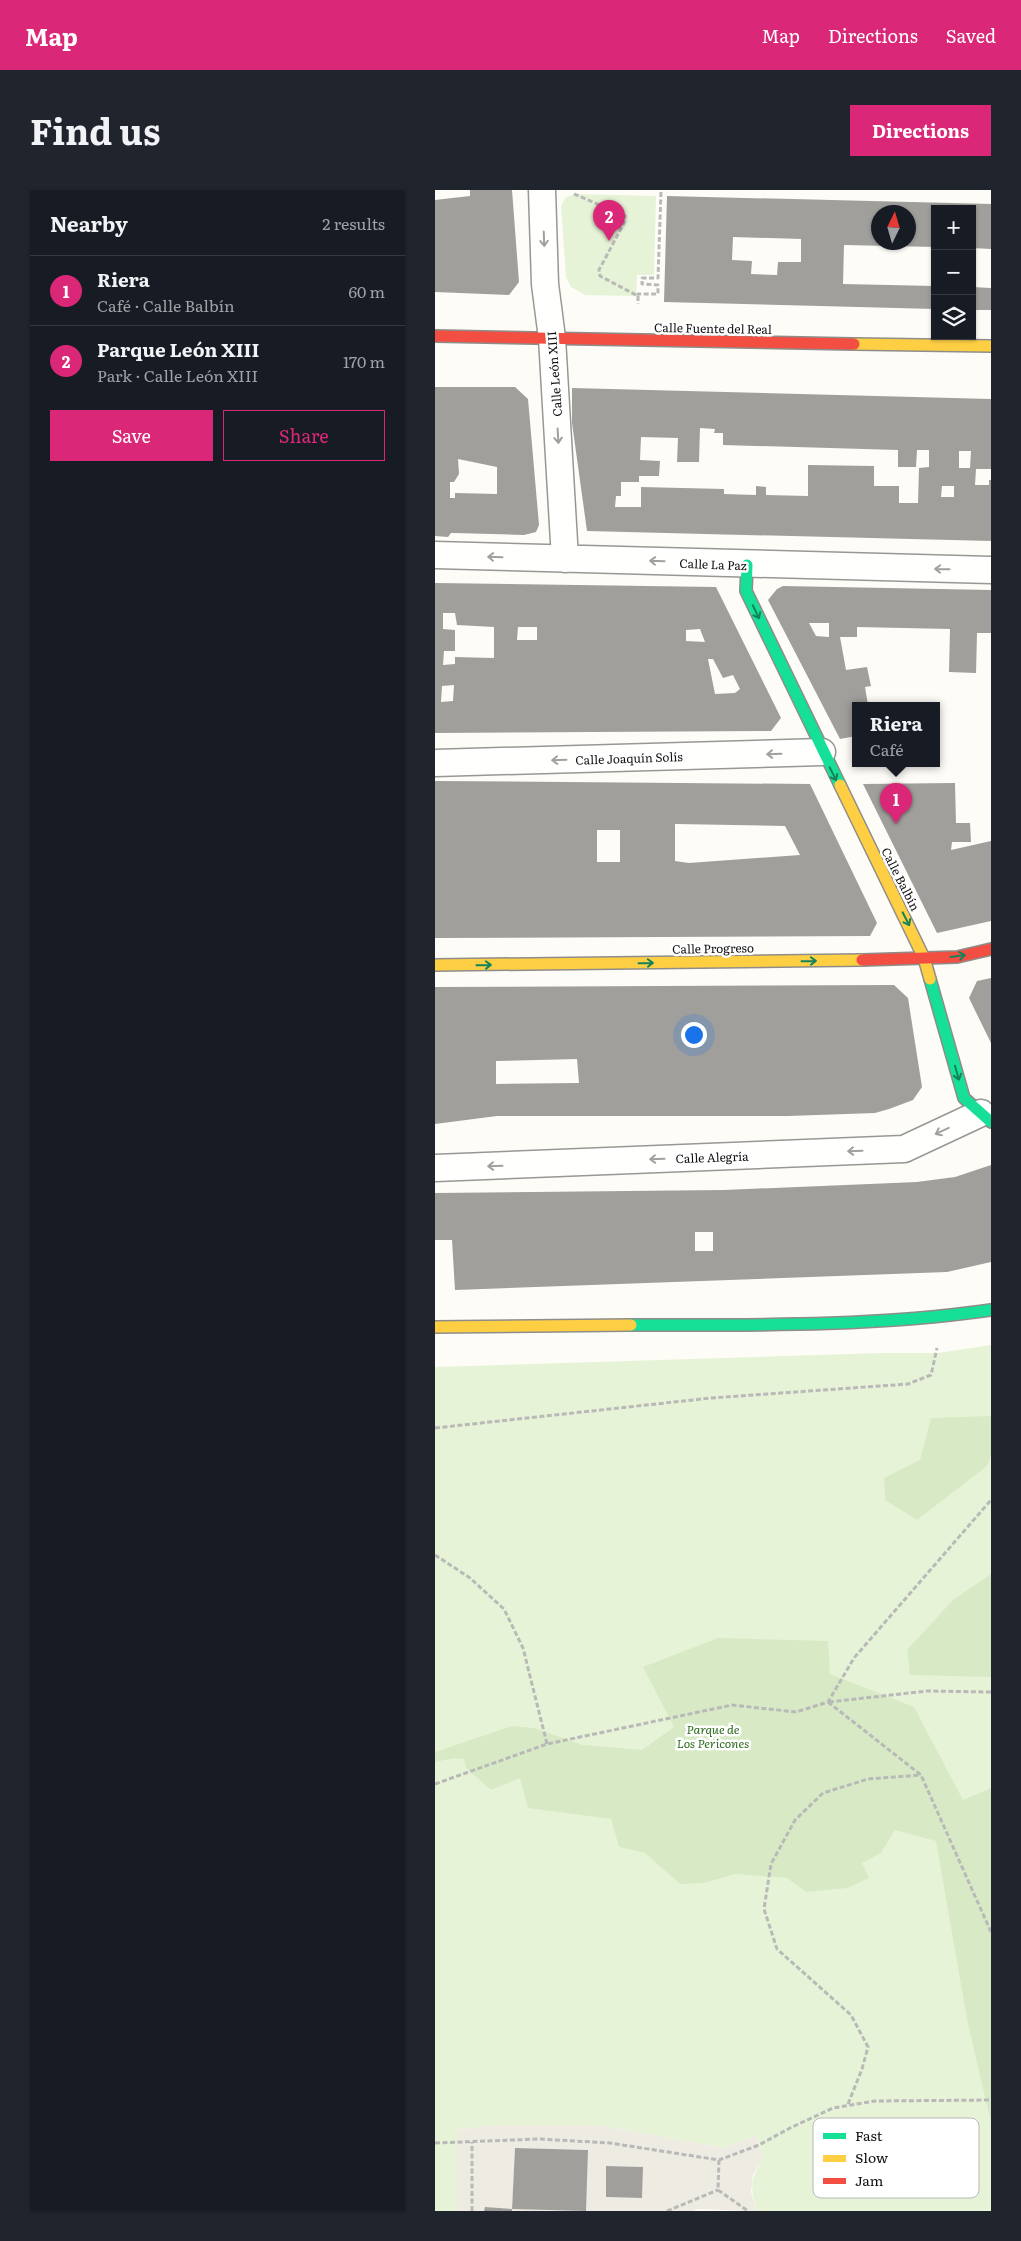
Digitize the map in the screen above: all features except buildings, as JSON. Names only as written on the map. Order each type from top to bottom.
[{"type":"street","name":"Calle León XIII","points":[[542,190],[545,284],[552,338],[565,559]]},
{"type":"street","name":"Calle Fuente del Real","points":[[435,336],[991,346]]},
{"type":"street","name":"Calle La Paz","points":[[435,555],[747,565],[991,570]]},
{"type":"street","name":"Calle Balbín","points":[[747,565],[746,591],[822,752],[924,958],[964,1098],[986,1118]]},
{"type":"street","name":"Calle Joaquín Solís","points":[[435,763],[822,752]]},
{"type":"street","name":"Calle Progreso","points":[[435,965],[924,958],[957,957],[991,949]]},
{"type":"street","name":"Calle Alegría","points":[[435,1168],[903,1150],[986,1118]]},
{"type":"street","points":[[435,1327],[820,1324],[943,1317],[991,1310]]},
{"type":"path","points":[[638,296],[638,294],[658,294],[658,285],[642,284],[642,278],[658,278],[661,192]]},
{"type":"path","points":[[574,194],[625,216],[624,223],[599,270],[600,276],[638,296]]},
{"type":"path","points":[[638,296],[638,304]]},
{"type":"path","points":[[435,1428],[711,1398],[908,1384],[931,1375],[937,1348]]},
{"type":"path","points":[[828,1702],[854,1658],[991,1500]]},
{"type":"path","points":[[435,1555],[470,1578],[504,1610],[523,1648],[547,1744]]},
{"type":"path","points":[[435,1784],[547,1744],[733,1705],[796,1712],[828,1702],[927,1691],[991,1692]]},
{"type":"path","points":[[828,1702],[921,1775],[991,1932]]},
{"type":"path","points":[[848,2105],[862,2070],[868,2047],[851,2015],[777,1949],[764,1909],[771,1864],[795,1820],[823,1792],[868,1779],[921,1775]]},
{"type":"path","points":[[435,2143],[539,2139],[610,2143],[719,2160],[759,2145],[833,2108],[875,2101],[920,2099],[991,2100]]},
{"type":"path","points":[[472,2142],[472,2211]]},
{"type":"path","points":[[718,2190],[719,2160]]},
{"type":"path","points":[[667,2211],[718,2190]]},
{"type":"path","points":[[718,2190],[748,2211]]},
{"type":"green space","points":[[574,194],[656,196],[654,275],[637,275],[636,296],[585,295],[571,287],[566,277],[561,206],[565,198]]},
{"type":"green space","name":"Parque de Los Pericones","points":[[991,1345],[991,2211],[754,2211],[756,2208],[752,2187],[756,2171],[763,2157],[756,2135],[725,2148],[596,2125],[492,2125],[457,2130],[457,2211],[435,2211],[435,1367],[881,1353],[938,1353]]},
{"type":"green space","points":[[991,1416],[991,1455],[987,1466],[917,1520],[885,1500],[884,1478],[920,1460],[931,1418]]},
{"type":"green space","points":[[991,1574],[991,1677],[910,1675],[907,1650],[953,1600]]},
{"type":"green space","points":[[718,1638],[828,1641],[830,1674],[914,1707],[963,1800],[991,1788],[991,2123],[967,2019],[936,1841],[895,1830],[881,1853],[862,1863],[869,1878],[847,1888],[806,1892],[787,1878],[735,1874],[704,1883],[680,1884],[645,1853],[619,1847],[611,1819],[528,1808],[520,1778],[491,1790],[466,1768],[464,1759],[454,1758],[435,1762],[435,1752],[512,1726],[534,1728],[583,1745],[642,1750],[674,1727],[643,1667]]},
{"type":"shaded area","points":[[492,2125],[596,2125],[725,2148],[756,2135],[763,2157],[753,2175],[751,2192],[756,2209],[754,2211],[698,2209],[693,2211],[512,2211],[512,2209],[485,2207],[484,2211],[457,2211],[457,2130]],"holes":[[[515,2148],[587,2150],[512,2209]],[[606,2166],[643,2167],[642,2198],[606,2197]]]},
{"type":"traffic: fast","points":[[747,565],[746,591],[840,785]]},
{"type":"traffic: fast","points":[[930,979],[964,1098],[991,1122]]},
{"type":"traffic: fast","points":[[631,1325],[811,1324],[901,1320],[991,1310]]},
{"type":"traffic: slow","points":[[854,344],[991,346]]},
{"type":"traffic: slow","points":[[840,785],[924,958],[930,979]]},
{"type":"traffic: slow","points":[[435,965],[862,960]]},
{"type":"traffic: slow","points":[[435,1327],[631,1325]]},
{"type":"traffic: jam","points":[[435,336],[854,344]]},
{"type":"traffic: jam","points":[[862,960],[957,957],[991,949]]},
{"type":"place","name":"Parque León XIII","points":[[609,241]]},
{"type":"place","name":"Riera","points":[[896,824]]}]
